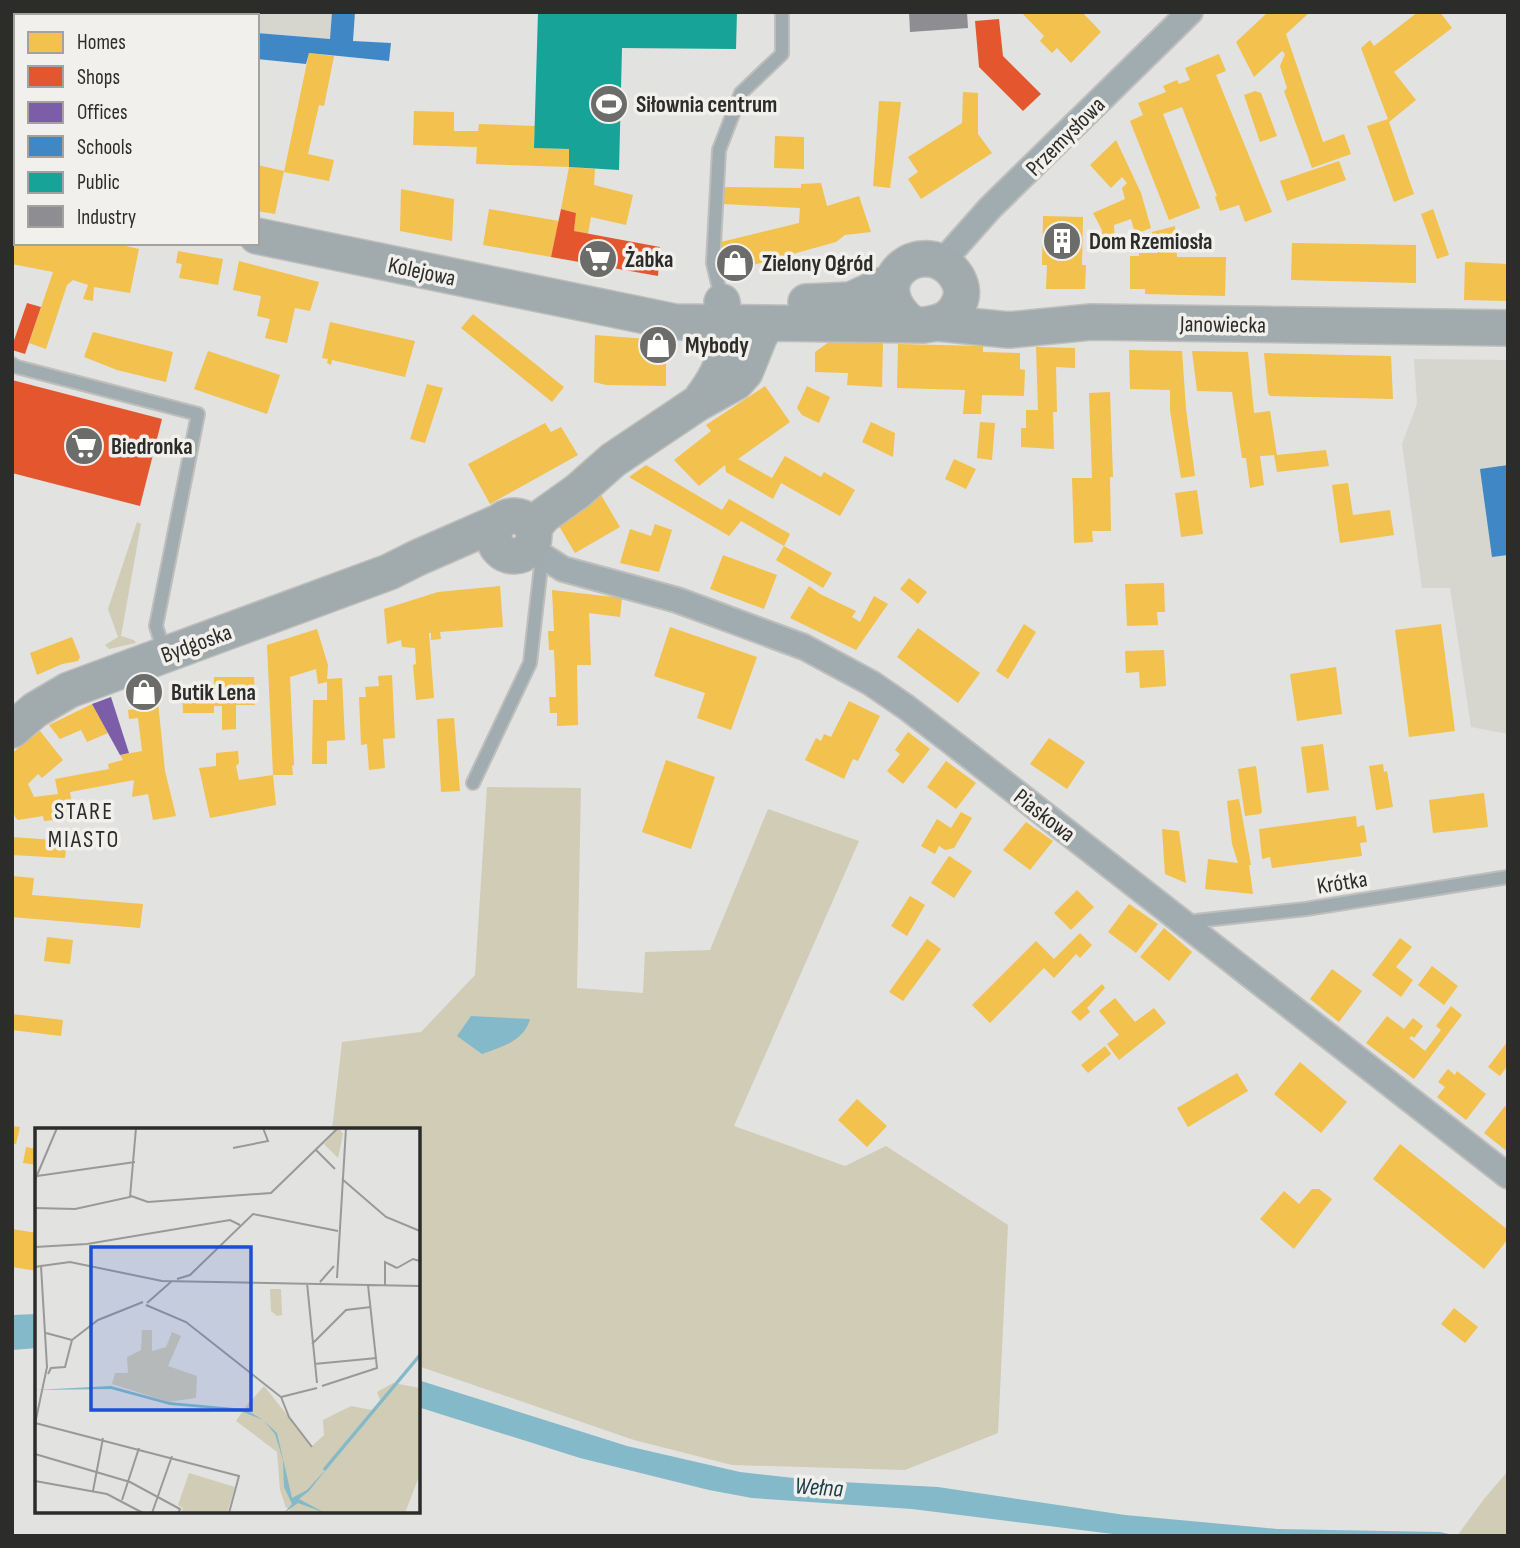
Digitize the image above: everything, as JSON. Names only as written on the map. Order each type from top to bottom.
[{"type":"street","name":"Przemysłowa","points":[[943,261],[990,208],[1190,12]]},
{"type":"street","name":"Kolejowa","points":[[259,236],[675,322],[724,312],[851,300],[892,281]]},
{"type":"street","points":[[932,259],[943,261],[958,277],[962,297],[957,309],[949,317],[925,323],[900,313],[893,303],[891,292],[892,281],[899,270],[908,263],[932,259]]},
{"type":"street","points":[[962,297],[1008,311],[1091,321]]},
{"type":"street","name":"Kolejowa","points":[[724,312],[768,324],[925,323]]},
{"type":"street","name":"Bydgoska","points":[[698,403],[722,368],[725,355],[724,312]]},
{"type":"street","name":"Janowiecka","points":[[925,323],[1009,330],[1091,321],[1508,328]]},
{"type":"street","name":"Bydgoska","points":[[12,730],[41,706],[69,690],[389,572],[417,558],[519,538],[573,477],[613,460],[698,403],[736,382],[745,372],[760,335],[768,324]]},
{"type":"street","name":"Piaskowa","points":[[519,538],[575,573],[635,587],[804,647],[837,663],[906,707],[1508,1176]]},
{"type":"lane","points":[[724,312],[713,263],[719,150],[741,93],[782,54],[782,12]]},
{"type":"lane","points":[[12,364],[198,414],[156,626],[165,655]]},
{"type":"lane","points":[[473,783],[530,663],[519,538]]},
{"type":"lane","name":"Krótka","points":[[1182,922],[1306,909],[1508,877]]},
{"type":"shaded area","points":[[12,12],[332,12],[330,39],[259,33],[259,14],[14,14],[12,151]]},
{"type":"shaded area","points":[[54,12],[217,12],[217,14]]},
{"type":"shaded area","points":[[1414,359],[1508,360],[1508,734],[1471,727],[1450,588],[1422,588],[1402,444],[1417,404]]},
{"type":"shaded area","points":[[137,522],[141,524],[121,636],[136,643],[109,649],[105,645],[118,637],[108,609]]},
{"type":"shaded area","points":[[487,787],[581,788],[577,988],[643,993],[645,952],[710,950],[768,809],[859,841],[734,1126],[845,1166],[886,1146],[1008,1225],[998,1433],[905,1470],[732,1465],[634,1440],[420,1367],[420,1128],[332,1128],[342,1042],[421,1032],[475,975]]},
{"type":"shaded area","points":[[1508,1471],[1508,1536],[1457,1536],[1484,1499]]},
{"type":"water","points":[[471,1016],[530,1019],[523,1033],[517,1038],[482,1054],[457,1036]]},
{"type":"water","points":[[35,1314],[35,1348],[12,1350],[12,1315]]},
{"type":"water","name":"Wełna","points":[[420,1381],[627,1446],[740,1472],[821,1481],[938,1487],[1125,1515],[1277,1529],[1440,1532],[1458,1536],[1129,1536],[912,1509],[752,1498],[580,1458],[420,1408]]},
{"type":"building: Homes","points":[[1021,12],[1082,12],[1101,32],[1071,63],[1057,48],[1052,53],[1040,41],[1044,36]]},
{"type":"building: Homes","points":[[1268,12],[1310,12],[1286,34],[1323,142],[1344,134],[1351,154],[1312,168],[1284,91],[1287,88],[1280,66],[1285,54],[1282,51],[1254,77],[1236,42]]},
{"type":"building: Homes","points":[[1418,12],[1440,12],[1452,28],[1394,72],[1416,100],[1389,122],[1414,194],[1394,202],[1367,126],[1388,119],[1361,48],[1370,40],[1374,46]]},
{"type":"building: Homes","points":[[309,53],[334,56],[324,106],[319,105],[308,154],[334,160],[329,181],[284,172]]},
{"type":"building: Homes","points":[[1219,54],[1226,71],[1216,75],[1272,212],[1245,222],[1239,205],[1220,211],[1215,197],[1217,196],[1182,107],[1163,114],[1200,208],[1169,220],[1130,121],[1143,115],[1138,103],[1166,92],[1163,86],[1177,80],[1179,84],[1190,80],[1185,68]]},
{"type":"building: Homes","points":[[1255,91],[1261,93],[1277,136],[1260,142],[1244,95]]},
{"type":"building: Homes","points":[[963,92],[978,93],[978,134],[992,153],[921,199],[908,179],[918,172],[908,157],[962,123]]},
{"type":"building: Homes","points":[[879,101],[901,102],[890,188],[873,186]]},
{"type":"building: Homes","points":[[414,111],[454,112],[454,131],[478,131],[479,124],[535,126],[534,148],[569,149],[569,167],[476,164],[477,147],[413,145]]},
{"type":"building: Homes","points":[[775,136],[804,137],[804,169],[774,168]]},
{"type":"building: Homes","points":[[1116,140],[1141,193],[1151,228],[1135,234],[1131,219],[1114,225],[1115,247],[1102,248],[1102,230],[1093,213],[1125,199],[1122,188],[1127,183],[1122,177],[1111,188],[1090,165]]},
{"type":"building: Homes","points":[[1339,161],[1346,180],[1287,201],[1280,181]]},
{"type":"building: Homes","points":[[259,165],[284,171],[275,214],[259,211]]},
{"type":"building: Homes","points":[[569,167],[595,169],[594,185],[633,195],[626,225],[591,217],[588,234],[574,231],[576,213],[561,209]]},
{"type":"building: Homes","points":[[821,183],[827,206],[859,196],[871,232],[845,235],[836,242],[728,272],[721,242],[799,223],[800,208],[723,204],[724,187],[801,188],[801,184]]},
{"type":"building: Homes","points":[[401,189],[454,199],[452,241],[400,231]]},
{"type":"building: Homes","points":[[489,209],[559,221],[551,257],[483,245]]},
{"type":"building: Homes","points":[[1433,209],[1449,255],[1437,259],[1421,214]]},
{"type":"building: Homes","name":"Dom Rzemiosła","points":[[1043,216],[1083,217],[1082,265],[1086,265],[1085,289],[1046,289],[1047,265],[1042,265]]},
{"type":"building: Homes","points":[[12,222],[14,245],[121,245],[139,249],[130,293],[94,287],[93,301],[83,299],[88,285],[73,280],[67,285],[46,349],[29,343],[53,272],[12,264]]},
{"type":"building: Homes","points":[[1175,226],[1177,257],[1226,257],[1225,296],[1145,294],[1145,289],[1130,289],[1130,256],[1158,253],[1152,232]]},
{"type":"building: Homes","points":[[1292,243],[1416,245],[1416,283],[1291,280]]},
{"type":"building: Homes","points":[[178,251],[223,259],[218,285],[179,278],[182,264],[176,263]]},
{"type":"building: Homes","points":[[239,261],[319,282],[310,311],[295,308],[287,343],[265,338],[270,319],[257,316],[261,296],[233,290]]},
{"type":"building: Homes","points":[[1465,262],[1508,264],[1508,301],[1464,300]]},
{"type":"building: Homes","points":[[473,314],[564,387],[552,402],[461,328]]},
{"type":"building: Homes","points":[[330,322],[415,341],[405,377],[332,360],[331,365],[327,363],[328,359],[322,358]]},
{"type":"building: Homes","points":[[93,332],[173,352],[166,382],[117,370],[84,357]]},
{"type":"building: Homes","points":[[595,335],[660,340],[666,347],[666,386],[606,385],[594,382]]},
{"type":"building: Homes","points":[[829,342],[883,343],[882,387],[847,385],[848,373],[815,372],[815,352]]},
{"type":"building: Homes","points":[[898,344],[983,346],[983,352],[1020,353],[1020,369],[1025,370],[1024,396],[982,395],[981,414],[963,414],[965,390],[897,388]]},
{"type":"building: Homes","points":[[1036,347],[1075,348],[1075,368],[1056,367],[1054,449],[1021,447],[1021,428],[1026,428],[1026,410],[1038,410]]},
{"type":"building: Homes","points":[[1129,350],[1182,351],[1195,476],[1181,478],[1170,411],[1170,390],[1130,389]]},
{"type":"building: Homes","points":[[208,351],[280,375],[267,414],[194,389]]},
{"type":"building: Homes","points":[[1192,351],[1248,352],[1254,413],[1270,411],[1277,455],[1326,450],[1329,466],[1277,472],[1274,455],[1260,456],[1264,485],[1250,488],[1246,458],[1242,458],[1232,392],[1197,391]]},
{"type":"building: Homes","points":[[1264,353],[1391,356],[1393,399],[1270,396]]},
{"type":"building: Homes","points":[[427,384],[443,388],[425,443],[410,439]]},
{"type":"building: Homes","points":[[765,386],[790,422],[738,459],[772,478],[785,456],[821,477],[824,472],[855,490],[840,516],[781,483],[773,499],[726,472],[725,465],[699,486],[674,460],[711,431],[706,425]]},
{"type":"building: Homes","points":[[807,386],[830,397],[819,423],[802,415],[797,408]]},
{"type":"building: Homes","points":[[1110,392],[1113,477],[1110,477],[1111,531],[1092,531],[1093,542],[1074,543],[1072,478],[1092,478],[1089,393]]},
{"type":"building: Homes","points":[[871,422],[895,433],[893,457],[862,442]]},
{"type":"building: Homes","points":[[980,422],[995,423],[992,460],[977,458]]},
{"type":"building: Homes","points":[[545,423],[551,432],[561,427],[578,455],[490,504],[468,464]]},
{"type":"building: Homes","points":[[954,459],[976,469],[966,489],[945,479]]},
{"type":"building: Homes","points":[[646,465],[722,510],[729,499],[790,534],[784,546],[741,521],[729,536],[629,477]]},
{"type":"building: Homes","points":[[1348,483],[1353,515],[1390,510],[1394,535],[1340,543],[1332,485]]},
{"type":"building: Homes","points":[[1197,490],[1203,534],[1181,537],[1175,493]]},
{"type":"building: Homes","points":[[601,495],[620,527],[575,553],[556,521]]},
{"type":"building: Homes","points":[[655,524],[672,530],[659,572],[620,563],[630,529],[651,536]]},
{"type":"building: Homes","points":[[784,546],[832,573],[823,588],[776,560]]},
{"type":"building: Homes","points":[[723,555],[777,575],[764,609],[710,589]]},
{"type":"building: Homes","points":[[909,578],[927,592],[918,604],[900,589]]},
{"type":"building: Homes","points":[[1164,583],[1165,612],[1157,612],[1158,625],[1127,626],[1125,584]]},
{"type":"building: Homes","points":[[500,586],[503,627],[440,632],[441,639],[431,640],[429,633],[434,698],[416,700],[413,665],[416,664],[415,648],[402,647],[401,640],[387,644],[384,609],[438,592]]},
{"type":"building: Homes","points":[[809,586],[856,611],[852,617],[860,622],[874,596],[888,604],[856,650],[790,618]]},
{"type":"building: Homes","points":[[552,590],[622,598],[620,617],[589,613],[591,665],[577,665],[578,725],[557,726],[557,713],[550,713],[549,697],[556,697],[554,650],[549,650],[548,631],[554,631]]},
{"type":"building: Homes","points":[[1024,624],[1036,632],[1008,679],[996,671]]},
{"type":"building: Homes","points":[[1441,624],[1455,731],[1409,737],[1395,630]]},
{"type":"building: Homes","points":[[670,627],[757,657],[731,730],[697,718],[705,693],[654,676]]},
{"type":"building: Homes","points":[[918,628],[980,673],[958,703],[897,657]]},
{"type":"building: Homes","points":[[317,629],[328,665],[327,679],[342,678],[345,740],[327,741],[327,764],[312,764],[313,700],[327,700],[327,682],[318,684],[316,669],[290,677],[293,775],[273,775],[267,645]]},
{"type":"building: Homes","points":[[72,637],[80,657],[78,661],[62,664],[37,675],[30,653]]},
{"type":"building: Homes","points":[[1164,650],[1166,686],[1140,688],[1139,672],[1126,673],[1125,651]]},
{"type":"building: Homes","points":[[1336,667],[1342,714],[1297,721],[1290,674]]},
{"type":"building: Homes","points":[[392,675],[395,738],[383,739],[385,768],[369,770],[367,744],[361,745],[359,697],[366,697],[365,687],[379,686],[378,676]]},
{"type":"building: Homes","points":[[214,677],[254,677],[255,705],[236,705],[236,729],[222,730],[222,706],[214,706],[214,713],[183,713],[182,686],[214,685]]},
{"type":"building: Homes","points":[[156,682],[165,771],[176,816],[153,820],[148,794],[132,797],[134,780],[70,792],[74,818],[44,821],[43,816],[18,820],[15,817],[12,805],[12,753],[40,731],[63,760],[42,778],[38,774],[28,784],[34,797],[58,794],[55,779],[109,769],[108,764],[123,760],[120,755],[142,751],[138,718],[129,719],[128,710],[136,709],[134,689]]},
{"type":"building: Homes","points":[[849,701],[880,716],[858,761],[853,759],[844,779],[805,760],[816,738],[821,741],[824,734],[831,737]]},
{"type":"building: Homes","points":[[92,704],[108,733],[87,742],[81,730],[60,739],[49,725]]},
{"type":"building: Homes","points":[[454,718],[460,791],[441,792],[437,719]]},
{"type":"building: Homes","points":[[908,732],[930,749],[903,784],[887,771],[900,754],[895,750]]},
{"type":"building: Homes","points":[[1049,738],[1085,762],[1067,789],[1030,764]]},
{"type":"building: Homes","points":[[1323,744],[1329,790],[1307,793],[1301,747]]},
{"type":"building: Homes","points":[[238,751],[239,763],[236,766],[239,780],[273,775],[276,805],[210,818],[199,768],[216,766],[216,753]]},
{"type":"building: Homes","points":[[666,760],[715,777],[691,849],[642,832]]},
{"type":"building: Homes","points":[[946,761],[976,783],[956,809],[927,787]]},
{"type":"building: Homes","points":[[1383,764],[1384,772],[1387,771],[1393,807],[1376,810],[1369,766]]},
{"type":"building: Homes","points":[[1256,766],[1262,812],[1245,816],[1238,769]]},
{"type":"building: Homes","points":[[1484,793],[1488,827],[1433,833],[1429,800]]},
{"type":"building: Homes","points":[[1239,799],[1251,865],[1253,894],[1205,889],[1208,859],[1238,863],[1232,844],[1227,801]]},
{"type":"building: Homes","points":[[961,812],[972,818],[954,848],[945,850],[939,846],[935,854],[921,846],[937,819],[951,828]]},
{"type":"building: Homes","points":[[1356,816],[1357,827],[1364,825],[1367,842],[1360,843],[1362,856],[1272,868],[1270,857],[1262,859],[1259,829]]},
{"type":"building: Homes","points":[[1026,822],[1053,841],[1030,870],[1003,850]]},
{"type":"building: Homes","points":[[1162,829],[1179,831],[1186,883],[1165,874]]},
{"type":"building: Homes","points":[[12,837],[67,841],[65,858],[12,855]]},
{"type":"building: Homes","points":[[949,856],[972,871],[954,898],[931,883]]},
{"type":"building: Homes","points":[[12,876],[34,878],[32,895],[143,904],[140,928],[12,917]]},
{"type":"building: Homes","points":[[1077,890],[1094,907],[1071,930],[1054,913]]},
{"type":"building: Homes","points":[[910,896],[925,905],[907,936],[891,926]]},
{"type":"building: Homes","points":[[1129,904],[1158,924],[1136,953],[1108,932]]},
{"type":"building: Homes","points":[[1164,928],[1192,952],[1169,981],[1140,957]]},
{"type":"building: Homes","points":[[1080,933],[1092,945],[1080,958],[1076,954],[1054,978],[1044,968],[990,1023],[972,1005],[1036,941],[1054,959]]},
{"type":"building: Homes","points":[[47,937],[73,940],[70,964],[44,961]]},
{"type":"building: Homes","points":[[1400,938],[1412,947],[1396,967],[1413,980],[1401,997],[1372,975]]},
{"type":"building: Homes","points":[[927,939],[941,949],[903,1001],[889,992]]},
{"type":"building: Homes","points":[[1432,966],[1458,986],[1444,1005],[1418,985]]},
{"type":"building: Homes","points":[[1332,969],[1362,991],[1339,1022],[1310,999]]},
{"type":"building: Homes","points":[[1102,984],[1105,988],[1087,1008],[1090,1012],[1080,1021],[1071,1012]]},
{"type":"building: Homes","points":[[1115,998],[1135,1022],[1154,1008],[1166,1023],[1119,1060],[1107,1044],[1119,1035],[1099,1011]]},
{"type":"building: Homes","points":[[1451,1006],[1462,1015],[1414,1079],[1366,1043],[1387,1016],[1404,1029],[1413,1018],[1423,1026],[1414,1038],[1409,1038],[1425,1051],[1441,1030],[1436,1026]]},
{"type":"building: Homes","points":[[12,1014],[63,1020],[61,1036],[12,1030]]},
{"type":"building: Homes","points":[[1508,1041],[1508,1065],[1500,1076],[1488,1067]]},
{"type":"building: Homes","points":[[1105,1046],[1111,1054],[1088,1073],[1081,1065]]},
{"type":"building: Homes","points":[[1300,1062],[1347,1102],[1321,1133],[1274,1094]]},
{"type":"building: Homes","points":[[1448,1069],[1455,1075],[1457,1071],[1486,1094],[1466,1120],[1437,1097],[1445,1087],[1438,1082]]},
{"type":"building: Homes","points":[[1237,1073],[1248,1091],[1188,1127],[1177,1108]]},
{"type":"building: Homes","points":[[857,1099],[887,1126],[867,1147],[838,1120]]},
{"type":"building: Homes","points":[[1505,1106],[1508,1108],[1508,1152],[1484,1133]]},
{"type":"building: Homes","points":[[12,1126],[20,1127],[16,1144],[12,1143]]},
{"type":"building: Homes","points":[[1400,1144],[1508,1230],[1508,1239],[1484,1269],[1373,1179]]},
{"type":"building: Homes","points":[[26,1147],[35,1149],[35,1165],[23,1163]]},
{"type":"building: Homes","points":[[1312,1189],[1319,1189],[1332,1199],[1294,1249],[1260,1219],[1284,1191],[1299,1204]]},
{"type":"building: Homes","points":[[12,1229],[35,1233],[35,1271],[12,1267]]},
{"type":"building: Homes","points":[[1454,1308],[1478,1327],[1465,1343],[1441,1324]]},
{"type":"building: Shops","points":[[999,19],[1003,56],[1041,94],[1023,111],[979,67],[975,21]]},
{"type":"building: Shops","points":[[561,209],[576,213],[574,231],[660,247],[658,276],[551,257]]},
{"type":"building: Shops","points":[[27,303],[41,307],[25,354],[12,350],[12,346]]},
{"type":"building: Shops","name":"Biedronka","points":[[12,380],[162,419],[140,506],[12,473]]},
{"type":"building: Offices","points":[[111,697],[129,753],[120,755],[92,704]]},
{"type":"building: Schools","points":[[332,12],[355,12],[353,41],[391,43],[389,61],[309,53],[306,64],[259,59],[259,33],[330,39]]},
{"type":"building: Schools","points":[[12,94],[14,143],[12,143]]},
{"type":"building: Schools","points":[[1508,465],[1508,555],[1492,557],[1480,469]]},
{"type":"building: Public","points":[[538,12],[737,12],[736,49],[622,48],[619,170],[569,167],[569,149],[534,148]]},
{"type":"building: Industry","points":[[909,12],[967,12],[968,28],[910,32]]},
{"type":"place","name":"Siłownia centrum","points":[[609,104]]},
{"type":"place","name":"Dom Rzemiosła","points":[[1062,241]]},
{"type":"place","name":"Żabka","points":[[598,259]]},
{"type":"place","name":"Zielony Ogród","points":[[735,263]]},
{"type":"place","name":"Mybody","points":[[658,345]]},
{"type":"place","name":"Biedronka","points":[[84,446]]},
{"type":"place","name":"Butik Lena","points":[[144,692]]},
{"type":"district","name":"STARE MIASTO","points":[[84,825]]}]
